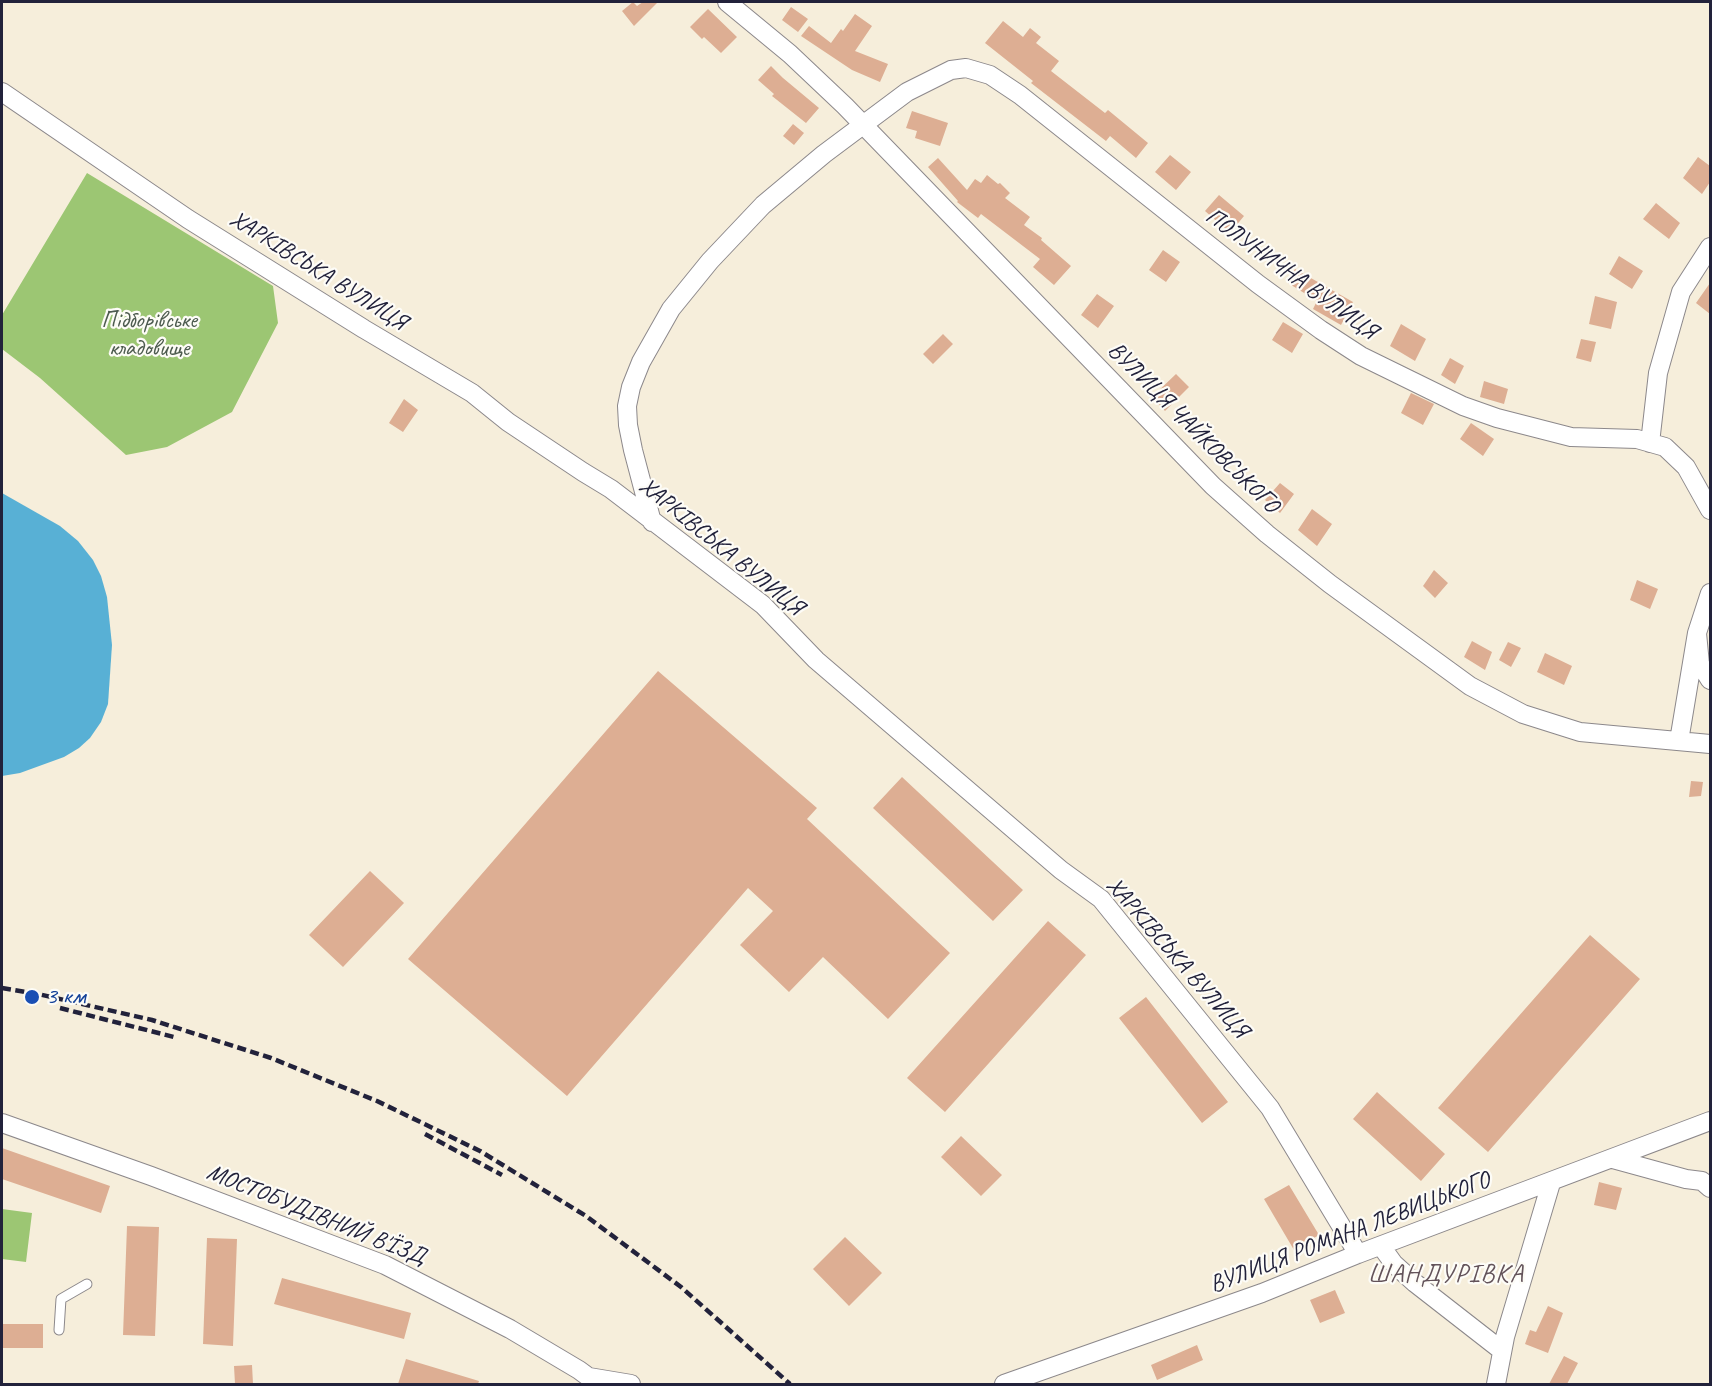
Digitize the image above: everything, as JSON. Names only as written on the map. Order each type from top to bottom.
[{"type":"street","name":"ВУЛИЦЯ ЧАЙКОВСЬКОГО","points":[[727,2],[790,54],[863,124],[1213,486],[1267,534],[1330,584],[1470,686],[1524,714],[1580,732],[1710,744]]},
{"type":"street","name":"ПОЛУНИЧНА ВУЛИЦЯ","points":[[652,522],[633,450],[627,415],[631,387],[650,344],[686,288],[758,210],[787,184],[897,98],[937,76],[960,69],[982,72],[1020,95],[1258,284],[1361,356],[1449,400],[1497,418],[1571,437],[1637,439],[1665,447],[1686,467],[1710,510]]},
{"type":"street","name":"ХАРКІВСЬКА ВУЛИЦЯ","points":[[2,92],[188,219],[364,329],[472,393],[508,422],[611,489],[763,605],[816,660],[1061,870],[1101,899],[1270,1108],[1358,1254]]},
{"type":"street","points":[[1650,443],[1658,373],[1682,292],[1710,247]]},
{"type":"street","points":[[1679,741],[1697,633],[1710,593]]},
{"type":"street","points":[[1697,633],[1700,664],[1710,680]]},
{"type":"street","name":"ВУЛИЦЯ РОМАНА ЛЕВИЦЬКОГО","points":[[1004,1384],[1262,1293],[1358,1254],[1710,1121]]},
{"type":"street","name":"МОСТОБУДІВНИЙ В'ЇЗД","points":[[2,1123],[385,1264],[510,1329],[593,1381]]},
{"type":"street","points":[[1613,1159],[1686,1179],[1702,1181],[1710,1188]]},
{"type":"street","points":[[1496,1384],[1502,1350],[1551,1183]]},
{"type":"street","points":[[1381,1246],[1394,1264],[1415,1283],[1502,1350]]},
{"type":"street","points":[[593,1381],[631,1384]]},
{"type":"lane","points":[[59,1330],[61,1299],[87,1284]]},
{"type":"green space","name":"Підборівське кладовище","points":[[87,173],[273,286],[278,323],[232,412],[167,447],[126,455],[40,378],[2,349],[2,315]]},
{"type":"green space","points":[[2,1209],[32,1213],[26,1262],[2,1259]]},
{"type":"water","points":[[2,493],[60,526],[78,541],[93,560],[101,576],[107,597],[112,645],[108,704],[101,722],[90,738],[64,757],[20,773],[2,776]]},
{"type":"building","points":[[633,2],[637,6],[643,2],[658,2],[634,26],[622,11]]},
{"type":"building","points":[[791,7],[808,19],[798,32],[782,20]]},
{"type":"building","points":[[708,9],[737,37],[721,53],[690,27]]},
{"type":"building","points":[[855,14],[872,26],[855,51],[888,64],[880,82],[852,70],[801,36],[809,26],[831,43]]},
{"type":"building","points":[[1003,21],[1023,37],[1030,28],[1041,37],[1036,43],[1059,61],[1051,71],[1105,113],[1108,110],[1148,143],[1136,158],[1110,136],[1106,141],[1031,83],[1033,81],[985,43]]},
{"type":"building","points":[[771,66],[819,108],[806,123],[772,96],[774,94],[758,80]]},
{"type":"building","points":[[912,111],[948,123],[940,146],[915,138],[917,131],[906,128]]},
{"type":"building","points":[[793,124],[804,133],[794,145],[783,136]]},
{"type":"building","points":[[1170,155],[1191,172],[1176,190],[1155,172]]},
{"type":"building","points":[[1698,157],[1710,166],[1710,182],[1702,194],[1683,178]]},
{"type":"building","points":[[938,158],[967,190],[975,179],[981,183],[987,175],[1010,193],[1005,198],[1030,217],[1024,225],[1042,238],[1041,240],[1071,266],[1054,285],[1033,267],[1040,259],[981,214],[978,218],[957,202],[928,167]]},
{"type":"building","points":[[1219,195],[1244,216],[1230,233],[1205,211]]},
{"type":"building","points":[[1656,203],[1680,223],[1669,239],[1643,219]]},
{"type":"building","points":[[1163,250],[1180,262],[1166,282],[1149,270]]},
{"type":"building","points":[[1619,256],[1643,271],[1632,289],[1609,274]]},
{"type":"building","points":[[1295,269],[1353,302],[1341,325],[1313,309],[1317,301],[1288,283]]},
{"type":"building","points":[[1710,283],[1710,314],[1696,303]]},
{"type":"building","points":[[1097,294],[1114,306],[1098,328],[1081,315]]},
{"type":"building","points":[[1595,296],[1617,302],[1611,329],[1589,324]]},
{"type":"building","points":[[1283,322],[1303,334],[1292,353],[1272,340]]},
{"type":"building","points":[[1401,324],[1426,339],[1415,361],[1390,346]]},
{"type":"building","points":[[943,334],[953,344],[933,364],[923,354]]},
{"type":"building","points":[[1581,339],[1596,342],[1591,362],[1576,358]]},
{"type":"building","points":[[1450,358],[1464,366],[1455,384],[1441,375]]},
{"type":"building","points":[[1176,374],[1189,387],[1165,411],[1152,397]]},
{"type":"building","points":[[1484,381],[1508,389],[1504,404],[1480,397]]},
{"type":"building","points":[[1411,393],[1434,404],[1423,425],[1401,413]]},
{"type":"building","points":[[404,399],[418,410],[403,432],[389,423]]},
{"type":"building","points":[[1471,423],[1494,439],[1483,456],[1460,439]]},
{"type":"building","points":[[1280,483],[1294,494],[1280,513],[1265,500]]},
{"type":"building","points":[[1312,509],[1332,524],[1317,546],[1298,530]]},
{"type":"building","points":[[1434,570],[1448,583],[1435,598],[1423,586]]},
{"type":"building","points":[[1637,580],[1658,589],[1650,609],[1630,600]]},
{"type":"building","points":[[1472,641],[1492,652],[1485,670],[1464,657]]},
{"type":"building","points":[[1508,642],[1521,648],[1511,667],[1499,660]]},
{"type":"building","points":[[1545,653],[1572,666],[1564,685],[1537,672]]},
{"type":"building","points":[[658,671],[817,808],[807,819],[950,953],[888,1019],[823,957],[789,992],[740,945],[773,911],[748,888],[567,1096],[408,959]]},
{"type":"building","points":[[902,777],[1023,890],[993,921],[873,808]]},
{"type":"building","points":[[1691,781],[1703,782],[1701,796],[1689,797]]},
{"type":"building","points":[[370,871],[404,903],[343,967],[309,935]]},
{"type":"building","points":[[1048,921],[1086,955],[945,1112],[907,1078]]},
{"type":"building","points":[[1590,935],[1640,979],[1488,1152],[1438,1108]]},
{"type":"building","points":[[1146,997],[1228,1102],[1202,1123],[1119,1018]]},
{"type":"building","points":[[1377,1092],[1445,1154],[1421,1181],[1353,1119]]},
{"type":"building","points":[[961,1136],[1002,1175],[981,1196],[941,1157]]},
{"type":"building","points":[[2,1148],[110,1186],[101,1213],[2,1179]]},
{"type":"building","points":[[1599,1182],[1622,1188],[1616,1210],[1594,1205]]},
{"type":"building","points":[[1289,1185],[1319,1235],[1294,1250],[1264,1199]]},
{"type":"building","points":[[127,1226],[159,1227],[155,1336],[123,1335]]},
{"type":"building","points":[[845,1237],[882,1273],[849,1306],[813,1269]]},
{"type":"building","points":[[207,1238],[237,1239],[233,1346],[203,1344]]},
{"type":"building","points":[[282,1278],[411,1313],[404,1339],[274,1304]]},
{"type":"building","points":[[1335,1290],[1345,1313],[1320,1323],[1310,1300]]},
{"type":"building","points":[[1548,1306],[1563,1313],[1548,1353],[1525,1344],[1530,1330],[1536,1332]]},
{"type":"building","points":[[2,1324],[43,1324],[43,1348],[2,1348]]},
{"type":"building","points":[[1197,1345],[1203,1360],[1157,1380],[1151,1365]]},
{"type":"building","points":[[1564,1356],[1578,1363],[1567,1384],[1549,1384]]},
{"type":"building","points":[[406,1359],[479,1381],[478,1384],[398,1384]]},
{"type":"building","points":[[252,1365],[253,1384],[235,1384],[234,1366]]},
{"type":"railway","points":[[2,988],[152,1020],[271,1058],[377,1101],[480,1151],[586,1216],[681,1287],[790,1384]]},
{"type":"railway","points":[[60,1008],[174,1037]]},
{"type":"railway","points":[[425,1134],[502,1175]]},
{"type":"place","name":"3 км","points":[[32,997]]},
{"type":"district","name":"ШАНДУРІВКА","points":[[1446,1275]]}]
